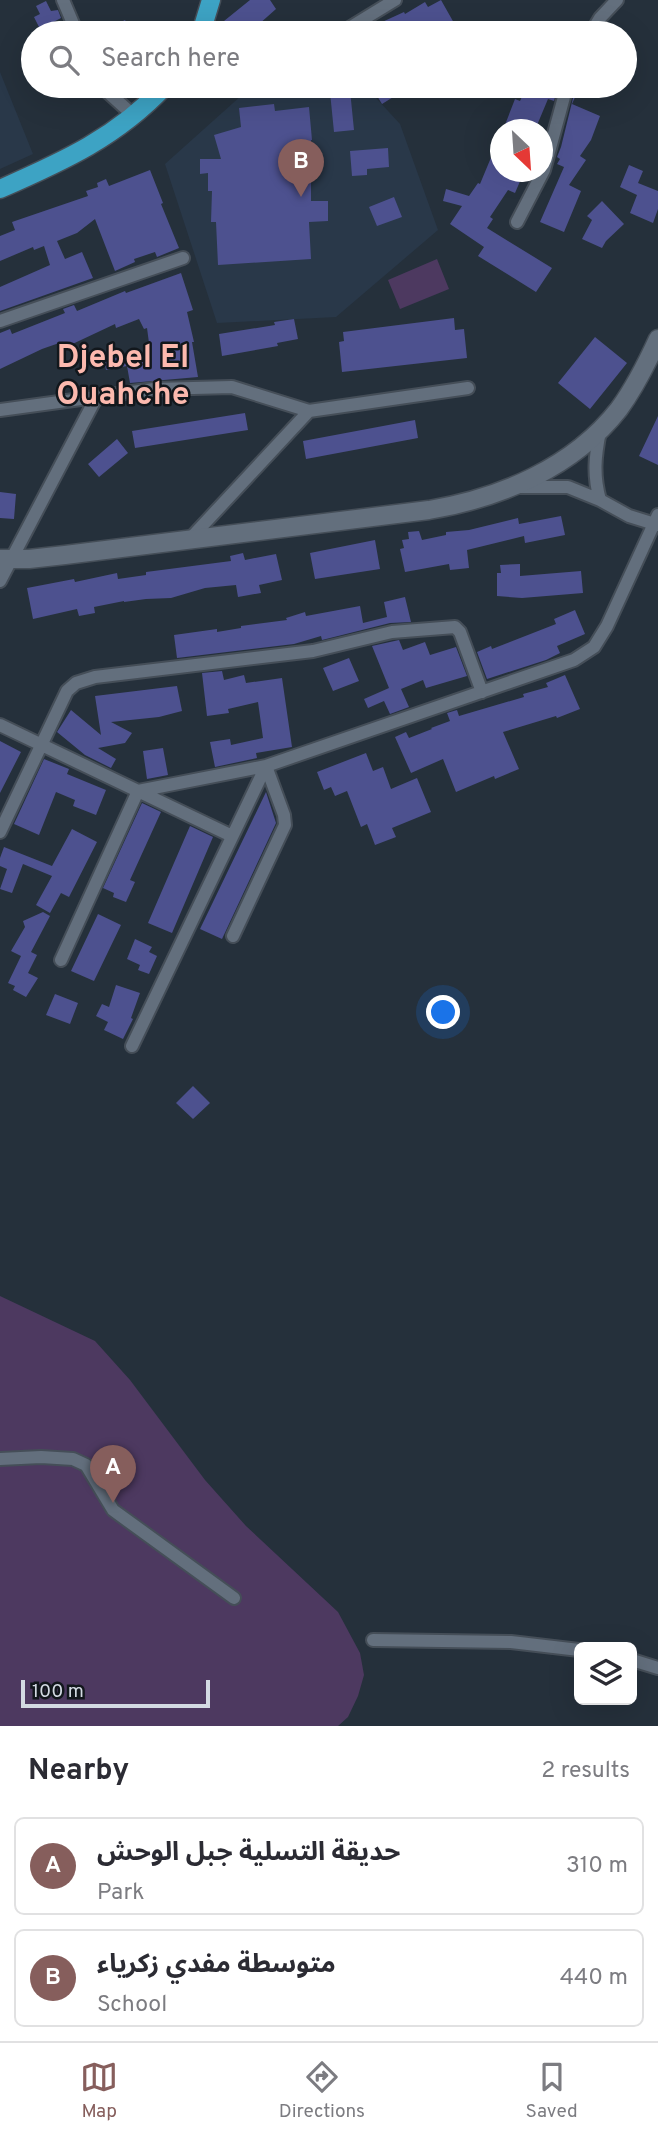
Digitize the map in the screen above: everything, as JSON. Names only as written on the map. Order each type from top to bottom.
[{"type":"main road","points":[[205,21],[211,0]]},
{"type":"main road","points":[[0,189],[68,159],[102,139],[152,98]]},
{"type":"street","points":[[63,0],[72,21]]},
{"type":"street","points":[[361,21],[395,0]]},
{"type":"street","points":[[598,21],[618,0]]},
{"type":"street","points":[[114,98],[133,115]]},
{"type":"street","points":[[517,222],[544,170],[564,98]]},
{"type":"street","points":[[0,321],[183,258]]},
{"type":"street","points":[[5,560],[190,540],[464,504],[512,487],[564,459],[618,410],[641,376],[658,339]]},
{"type":"street","points":[[0,410],[154,389],[232,387],[309,411],[468,388]]},
{"type":"street","points":[[0,582],[5,560],[97,396]]},
{"type":"street","points":[[190,540],[309,411]]},
{"type":"street","points":[[600,428],[594,462],[594,480],[600,500]]},
{"type":"street","points":[[138,791],[266,766],[573,660],[594,647],[607,626],[657,521],[629,516],[568,487],[512,487]]},
{"type":"street","points":[[0,832],[67,691],[76,683],[95,677],[313,651],[392,632],[458,629],[482,692]]},
{"type":"street","points":[[0,725],[232,836]]},
{"type":"street","points":[[132,1046],[266,766]]},
{"type":"street","points":[[233,936],[285,825],[284,815],[266,766]]},
{"type":"street","points":[[61,960],[138,791]]},
{"type":"street","points":[[0,1459],[73,1459],[86,1465],[113,1510],[234,1598]]},
{"type":"street","points":[[373,1640],[511,1642],[574,1649]]},
{"type":"street","points":[[637,1662],[658,1668]]},
{"type":"shaded area","points":[[0,72],[33,154],[0,169]]},
{"type":"shaded area","points":[[239,98],[376,98],[400,124],[438,230],[336,317],[217,323],[165,164]]},
{"type":"shaded area","points":[[437,259],[449,289],[400,309],[388,280]]},
{"type":"shaded area","points":[[0,1296],[95,1341],[130,1380],[205,1480],[246,1526],[338,1612],[360,1653],[364,1675],[348,1717],[338,1726],[0,1726]]},
{"type":"building","points":[[250,0],[270,0],[276,9],[262,21],[224,21]]},
{"type":"building","points":[[441,0],[453,21],[384,21],[404,12],[405,14],[425,2],[428,7]]},
{"type":"building","points":[[46,1],[51,11],[58,10],[61,18],[55,21],[36,21],[34,17],[40,14],[36,6]]},
{"type":"building","points":[[331,98],[351,98],[354,130],[334,132]]},
{"type":"building","points":[[378,98],[392,98],[382,104]]},
{"type":"building","points":[[521,98],[555,98],[554,101],[548,99],[540,119],[507,119],[515,99],[520,101]]},
{"type":"building","points":[[573,98],[575,98],[572,104],[600,116],[591,140],[580,156],[586,160],[569,185],[581,191],[564,232],[540,222],[564,167],[557,164]]},
{"type":"building","points":[[274,104],[275,111],[309,107],[312,140],[311,201],[328,201],[328,221],[309,222],[311,259],[218,265],[216,222],[211,222],[212,191],[208,191],[208,173],[200,174],[200,159],[221,159],[214,135],[241,127],[239,108]]},
{"type":"building","points":[[388,148],[389,167],[367,169],[367,175],[352,176],[350,151]]},
{"type":"building","points":[[490,160],[490,182],[520,182],[515,193],[508,190],[490,217],[493,219],[487,228],[552,268],[536,292],[478,256],[484,247],[450,224],[462,206],[443,201],[446,189],[469,196],[478,183],[480,184]]},
{"type":"building","points":[[629,165],[643,171],[638,183],[658,191],[658,209],[653,223],[630,213],[637,195],[620,187]]},
{"type":"building","points":[[150,170],[179,248],[157,257],[155,252],[134,259],[135,262],[115,271],[95,219],[77,233],[57,241],[65,259],[82,252],[93,278],[0,311],[0,287],[50,265],[44,246],[34,250],[33,247],[0,261],[0,236],[15,230],[12,222],[88,196],[86,191],[98,187],[97,183],[106,179],[109,186]]},
{"type":"building","points":[[394,197],[402,217],[377,226],[369,207]]},
{"type":"building","points":[[602,201],[624,224],[602,248],[582,239],[592,220],[587,216]]},
{"type":"building","points":[[181,273],[193,310],[187,312],[198,377],[130,383],[127,366],[106,370],[104,360],[127,356],[128,362],[151,358],[147,328],[144,329],[139,319],[116,328],[115,324],[64,348],[62,342],[42,349],[0,369],[0,333],[10,329],[12,334],[65,313],[63,309],[74,305],[77,311],[125,291],[126,293]]},
{"type":"building","points":[[454,318],[455,330],[464,329],[467,358],[342,372],[339,342],[344,341],[343,332]]},
{"type":"building","points":[[294,319],[298,339],[277,343],[278,346],[222,356],[219,334],[275,325],[274,322]]},
{"type":"building","points":[[595,337],[627,363],[590,409],[558,383]]},
{"type":"building","points":[[245,413],[248,430],[135,448],[132,431]]},
{"type":"building","points":[[658,416],[658,465],[639,456]]},
{"type":"building","points":[[415,420],[418,438],[306,459],[303,441]]},
{"type":"building","points":[[117,439],[128,453],[99,477],[88,464]]},
{"type":"building","points":[[0,492],[16,494],[14,519],[0,518]]},
{"type":"building","points":[[561,516],[565,535],[525,543],[524,536],[467,550],[469,568],[450,570],[449,564],[405,572],[400,549],[404,548],[402,540],[409,539],[408,532],[419,531],[422,540],[446,535],[446,532],[469,530],[518,518],[519,524]]},
{"type":"building","points":[[375,540],[380,569],[315,579],[310,553]]},
{"type":"building","points":[[243,553],[245,560],[276,554],[282,580],[259,585],[261,593],[238,597],[236,585],[205,588],[171,598],[124,601],[94,607],[95,613],[79,616],[77,609],[33,619],[27,588],[117,573],[118,579],[146,575],[146,572],[231,561],[230,556]]},
{"type":"building","points":[[520,564],[520,576],[581,571],[583,593],[522,598],[497,596],[497,573],[501,573],[500,565]]},
{"type":"building","points":[[405,597],[411,622],[390,623],[322,640],[321,636],[294,644],[177,658],[174,635],[217,629],[217,632],[287,620],[286,618],[305,612],[306,616],[360,606],[363,623],[387,617],[384,602]]},
{"type":"building","points":[[575,610],[585,634],[557,646],[560,653],[546,660],[487,679],[477,652],[491,646],[492,649],[556,624],[554,619]]},
{"type":"building","points":[[399,640],[403,650],[425,642],[430,655],[456,647],[467,676],[426,688],[423,680],[401,689],[409,707],[390,714],[384,701],[368,708],[364,699],[389,688],[372,646]]},
{"type":"building","points":[[349,658],[359,681],[333,691],[323,668]]},
{"type":"building","points":[[222,671],[224,680],[244,675],[246,683],[282,678],[292,747],[256,753],[257,758],[215,767],[210,742],[230,739],[231,745],[263,738],[258,702],[228,709],[229,713],[207,716],[202,673]]},
{"type":"building","points":[[565,675],[580,709],[503,732],[519,769],[456,792],[443,759],[411,773],[395,737],[406,732],[409,738],[450,721],[447,713],[457,710],[459,716],[524,697],[523,694],[548,687],[546,683]]},
{"type":"building","points":[[177,686],[182,711],[159,717],[111,722],[132,733],[125,743],[98,748],[116,759],[111,768],[85,755],[57,732],[71,710],[101,735],[95,696]]},
{"type":"building","points":[[0,741],[21,752],[0,793]]},
{"type":"building","points":[[163,748],[168,775],[147,779],[143,751]]},
{"type":"building","points":[[366,753],[373,771],[383,767],[391,789],[417,778],[431,812],[392,828],[396,837],[375,845],[367,824],[361,827],[347,791],[335,796],[331,787],[324,790],[317,772]]},
{"type":"building","points":[[44,759],[69,769],[67,774],[106,790],[96,815],[73,806],[75,800],[56,792],[39,835],[14,824]]},
{"type":"building","points":[[266,792],[276,823],[222,939],[200,929]]},
{"type":"building","points":[[142,803],[161,812],[130,880],[135,882],[126,902],[113,897],[114,893],[103,888]]},
{"type":"building","points":[[190,826],[213,837],[172,933],[148,923]]},
{"type":"building","points":[[72,829],[97,842],[69,897],[61,893],[50,913],[36,905],[52,876],[23,864],[12,893],[0,889],[7,869],[0,866],[4,847],[52,866]]},
{"type":"building","points":[[43,912],[50,916],[31,952],[37,955],[28,973],[38,978],[26,997],[13,990],[15,986],[8,983],[21,956],[11,951],[25,927],[23,921]]},
{"type":"building","points":[[98,914],[121,925],[94,981],[71,971]]},
{"type":"building","points":[[135,939],[152,947],[149,952],[157,956],[149,974],[138,970],[140,965],[127,959]]},
{"type":"building","points":[[116,985],[140,993],[131,1018],[133,1019],[123,1039],[104,1030],[108,1022],[96,1016],[102,1004],[109,1007]]},
{"type":"building","points":[[55,994],[78,1003],[70,1024],[46,1015]]},
{"type":"building","points":[[193,1086],[210,1103],[193,1119],[176,1103]]},
{"type":"place","name":"متوسطة مفدي زكرياء","points":[[301,197]]},
{"type":"place","name":"حديقة التسلية جبل الوحش","points":[[113,1503]]},
{"type":"district","name":"Djebel El Ouahche","points":[[123,374]]}]
